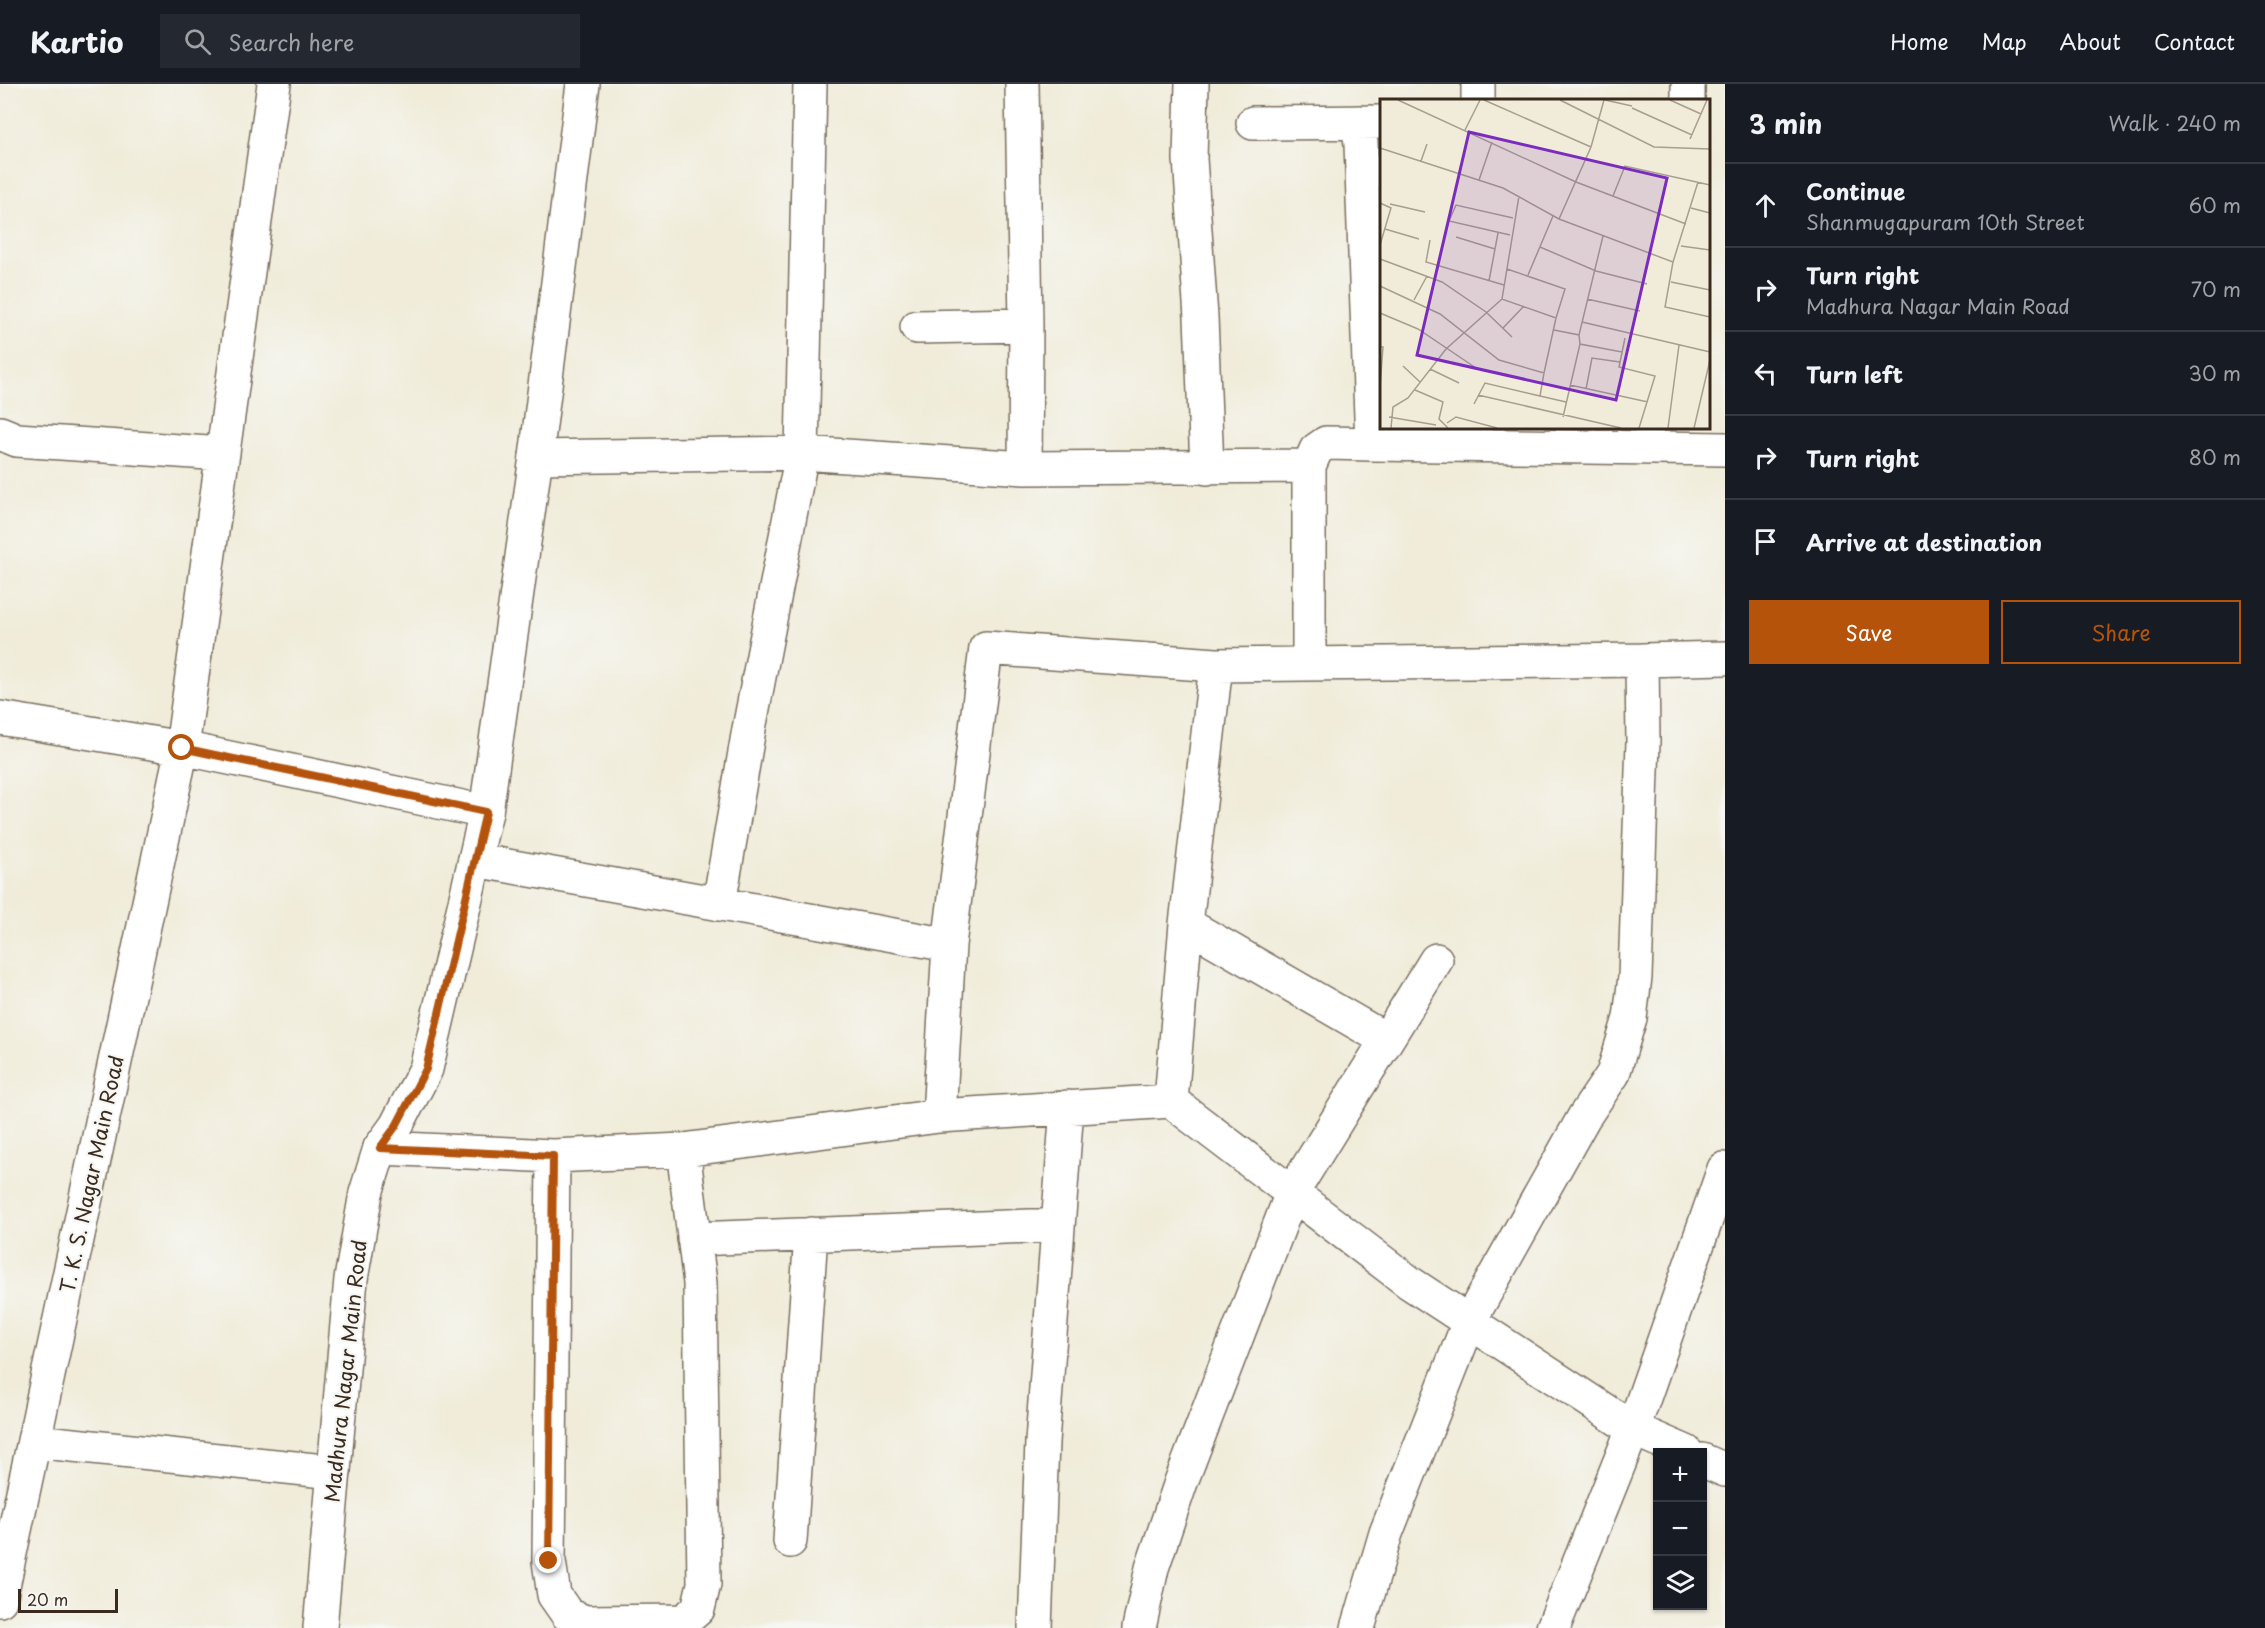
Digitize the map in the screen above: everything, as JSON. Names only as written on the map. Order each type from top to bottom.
[{"type":"street","name":"T. K. S. Nagar Main Road","points":[[0,1600],[182,748],[274,84]]},
{"type":"street","name":"Madhura Nagar Main Road","points":[[320,1628],[351,1279],[366,1193],[380,1148],[396,1126],[426,1069],[486,812],[536,457],[583,84]]},
{"type":"street","points":[[719,904],[751,717],[802,453],[810,84]]},
{"type":"street","points":[[1022,84],[1026,325],[1025,468]]},
{"type":"street","points":[[1192,84],[1191,159],[1201,316],[1207,468]]},
{"type":"street","points":[[1253,123],[1370,122],[1360,144],[1372,444]]},
{"type":"street","points":[[917,327],[1026,325]]},
{"type":"street","points":[[0,433],[17,440],[223,454]]},
{"type":"street","points":[[1309,664],[1309,466],[1316,450],[1326,443],[1690,438],[1725,448]]},
{"type":"street","points":[[536,457],[802,453],[1025,468],[1309,466]]},
{"type":"street","points":[[939,1116],[949,945],[986,648],[1216,665],[1725,658]]},
{"type":"street","points":[[1358,1628],[1386,1533],[1469,1322],[1584,1117],[1613,1074],[1630,1018],[1636,966],[1643,742],[1642,660]]},
{"type":"street","points":[[1171,1101],[1186,924],[1216,665]]},
{"type":"street","points":[[0,718],[182,748],[486,812]]},
{"type":"street","points":[[475,860],[949,945]]},
{"type":"street","points":[[1186,924],[1385,1039]]},
{"type":"street","points":[[1139,1628],[1152,1568],[1180,1482],[1292,1193],[1385,1039],[1436,960]]},
{"type":"street","points":[[380,1148],[553,1156],[683,1150],[939,1116],[1171,1101],[1410,1283],[1633,1429],[1677,1448]]},
{"type":"street","points":[[1035,1628],[1042,1442],[1067,1107]]},
{"type":"street","points":[[553,1156],[549,1561],[554,1594],[568,1615],[585,1622],[684,1621],[698,1609],[704,1584],[700,1283],[683,1150]]},
{"type":"street","points":[[1553,1628],[1633,1429],[1724,1169]]},
{"type":"street","points":[[694,1239],[1058,1225]]},
{"type":"street","points":[[790,1541],[811,1234]]},
{"type":"street","points":[[34,1441],[334,1472]]},
{"type":"street","points":[[1707,1462],[1725,1470]]},
{"type":"route","points":[[182,748],[486,812],[426,1069],[396,1126],[380,1148],[553,1156],[549,1561]]}]
